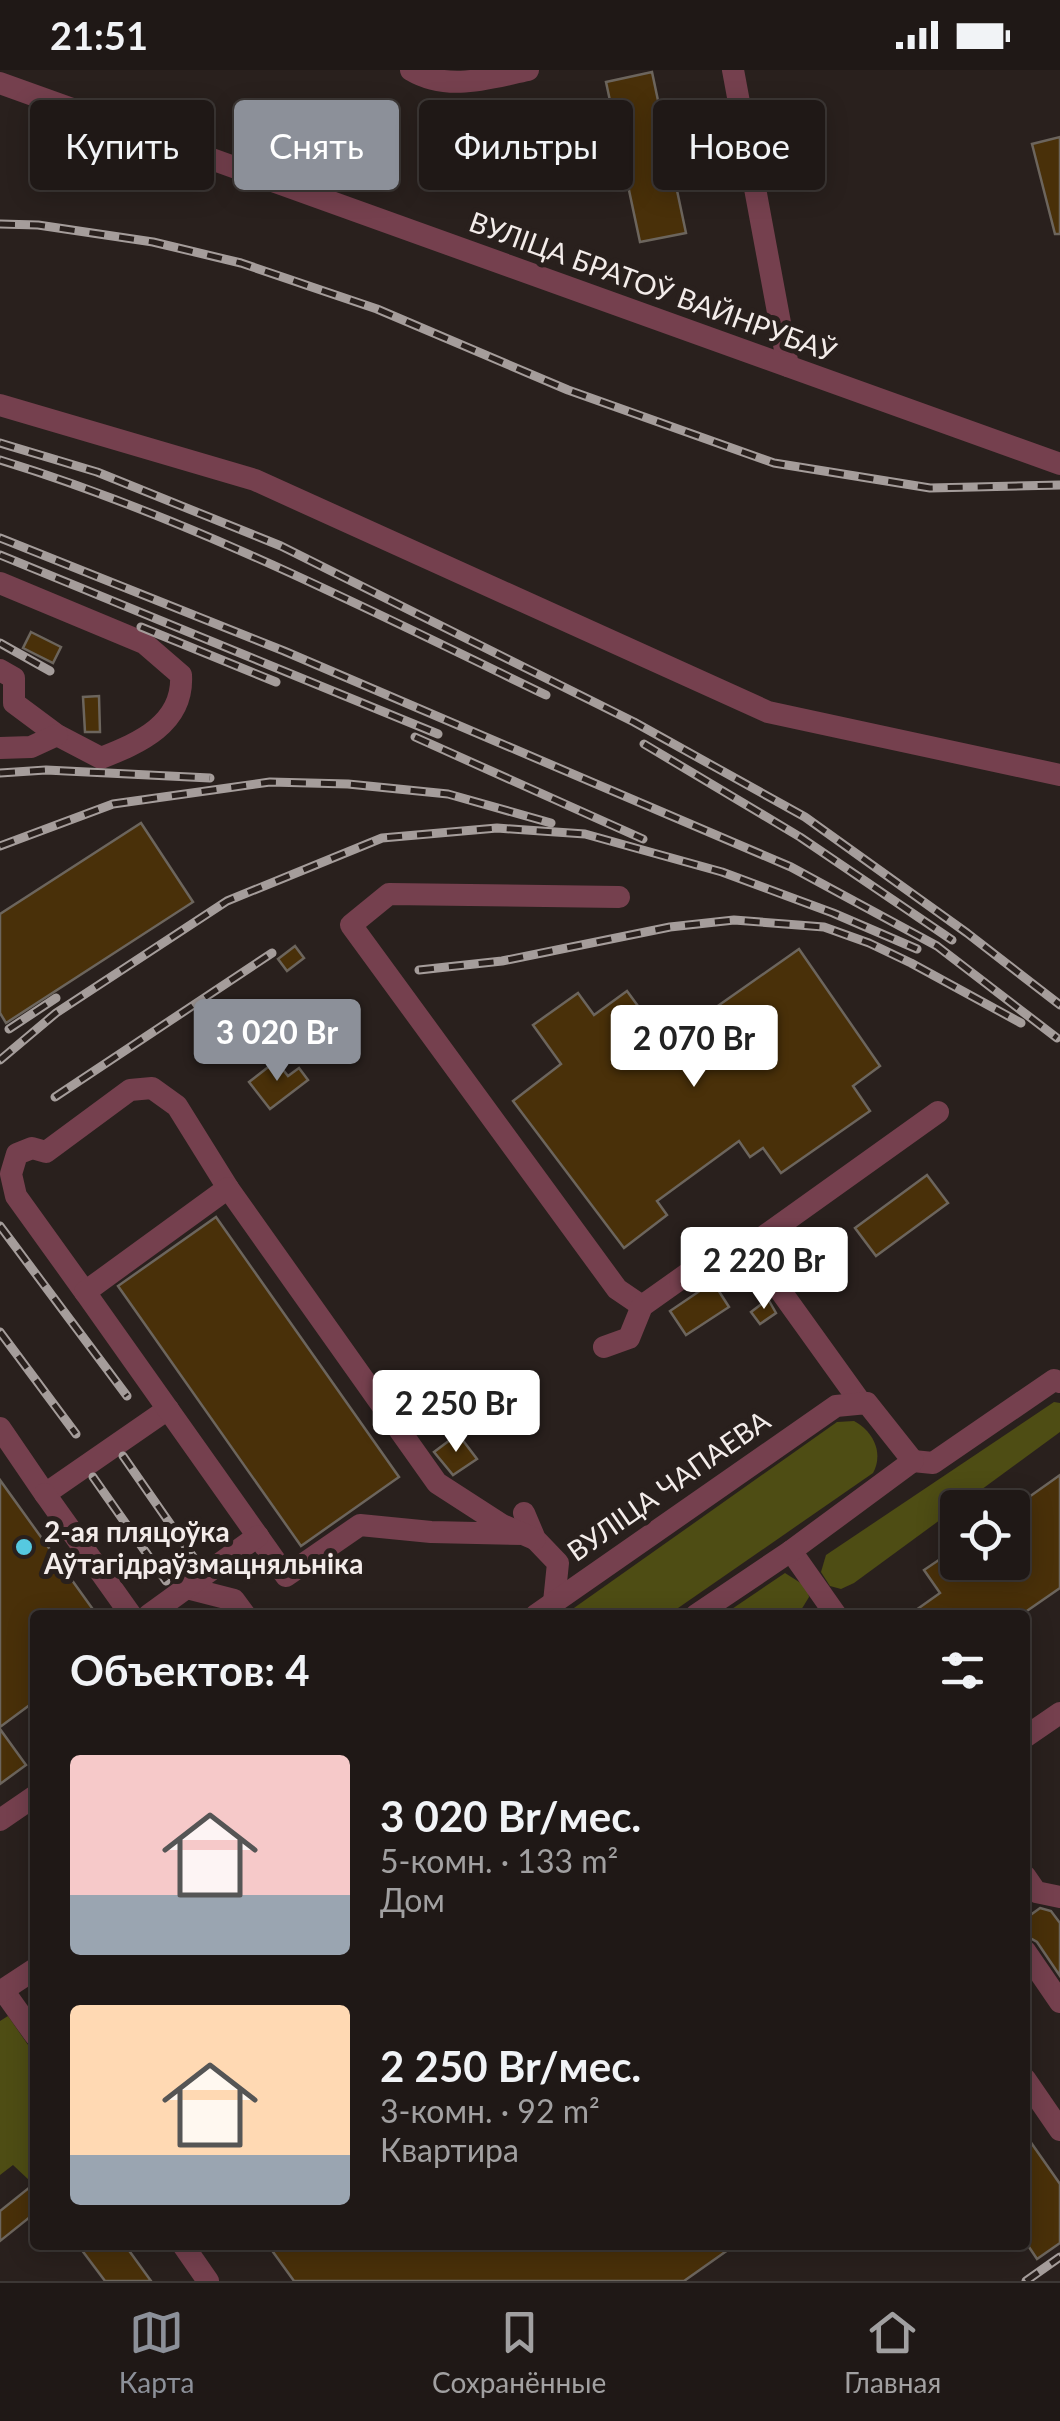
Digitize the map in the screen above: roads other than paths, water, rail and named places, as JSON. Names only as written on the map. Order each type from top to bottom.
[{"type":"street","points":[[412,70],[423,77],[459,83],[528,70]]},
{"type":"street","points":[[734,70],[788,366]]},
{"type":"street","name":"ВУЛІЦА БРАТОЎ ВАЙНРУБАЎ","points":[[0,83],[1060,464]]},
{"type":"street","points":[[0,405],[255,480],[768,712],[1060,775]]},
{"type":"street","points":[[0,583],[144,643],[181,675],[182,689],[166,724],[133,745],[100,758],[57,735],[14,703],[14,678],[0,670]]},
{"type":"street","points":[[0,748],[31,747],[57,735]]},
{"type":"street","points":[[619,896],[390,894],[350,926],[617,1290],[642,1306]]},
{"type":"street","points":[[528,1529],[432,1532],[360,1525],[286,1576],[16,1196],[11,1174],[17,1154],[32,1148],[46,1152],[130,1090],[152,1088],[176,1106],[228,1188],[437,1484],[502,1525],[528,1529],[558,1564],[545,1609]]},
{"type":"street","points":[[604,1347],[629,1338],[642,1306],[728,1245],[749,1247],[938,1112]]},
{"type":"street","points":[[85,1292],[228,1188]]},
{"type":"street","points":[[749,1247],[861,1403],[867,1403],[913,1461],[934,1464],[1054,1380],[1060,1382]]},
{"type":"street","name":"ВУЛІЦА ЧАПАЕВА","points":[[545,1609],[836,1406],[861,1403]]},
{"type":"street","points":[[45,1494],[168,1409]]},
{"type":"street","points":[[0,1428],[127,1610]]},
{"type":"street","points":[[703,1610],[913,1461]]},
{"type":"street","points":[[157,1610],[258,1536]]},
{"type":"street","points":[[791,1551],[826,1609]]},
{"type":"street","points":[[187,1588],[234,1600],[241,1610]]},
{"type":"street","points":[[1030,1734],[1060,1713]]},
{"type":"street","points":[[0,1820],[30,1799]]},
{"type":"street","points":[[1030,1883],[1036,1892],[1060,1897]]},
{"type":"street","points":[[1030,1958],[1060,2002]]},
{"type":"street","points":[[30,1972],[1,1991],[30,2029]]},
{"type":"street","points":[[1030,2086],[1060,2130]]},
{"type":"street","points":[[186,2250],[208,2281]]},
{"type":"railway","points":[[0,224],[38,225],[153,242],[241,263],[377,309],[568,390],[774,463],[930,488],[1060,485]]},
{"type":"railway","points":[[0,443],[97,472],[281,546],[634,722],[805,817],[1060,1005]]},
{"type":"railway","points":[[0,460],[209,537],[546,695]]},
{"type":"railway","points":[[0,538],[284,651],[791,867],[937,946],[1057,1038]]},
{"type":"railway","points":[[0,555],[438,734]]},
{"type":"railway","points":[[141,627],[276,682]]},
{"type":"railway","points":[[0,643],[50,671]]},
{"type":"railway","points":[[415,737],[643,839]]},
{"type":"railway","points":[[644,744],[800,837],[952,940]]},
{"type":"railway","points":[[0,773],[46,770],[210,778]]},
{"type":"railway","points":[[0,846],[113,804],[270,782],[348,784],[448,794],[551,823]]},
{"type":"railway","points":[[0,1060],[56,1013],[227,901],[382,838],[497,828],[585,834],[722,872],[917,949]]},
{"type":"railway","points":[[419,970],[502,961],[670,927],[734,920],[824,927],[911,963],[1021,1023]]},
{"type":"railway","points":[[55,1097],[272,953]]},
{"type":"railway","points":[[9,1029],[56,998]]},
{"type":"railway","points":[[0,1226],[127,1396]]},
{"type":"railway","points":[[0,1332],[76,1434]]},
{"type":"railway","points":[[123,1456],[196,1561]]},
{"type":"railway","points":[[93,1477],[166,1581]]},
{"type":"railway","points":[[1026,2281],[1060,2257]]},
{"type":"place","name":"2-ая пляцоўка Аўтагідраўзмацняльніка","points":[[24,1547]]}]
